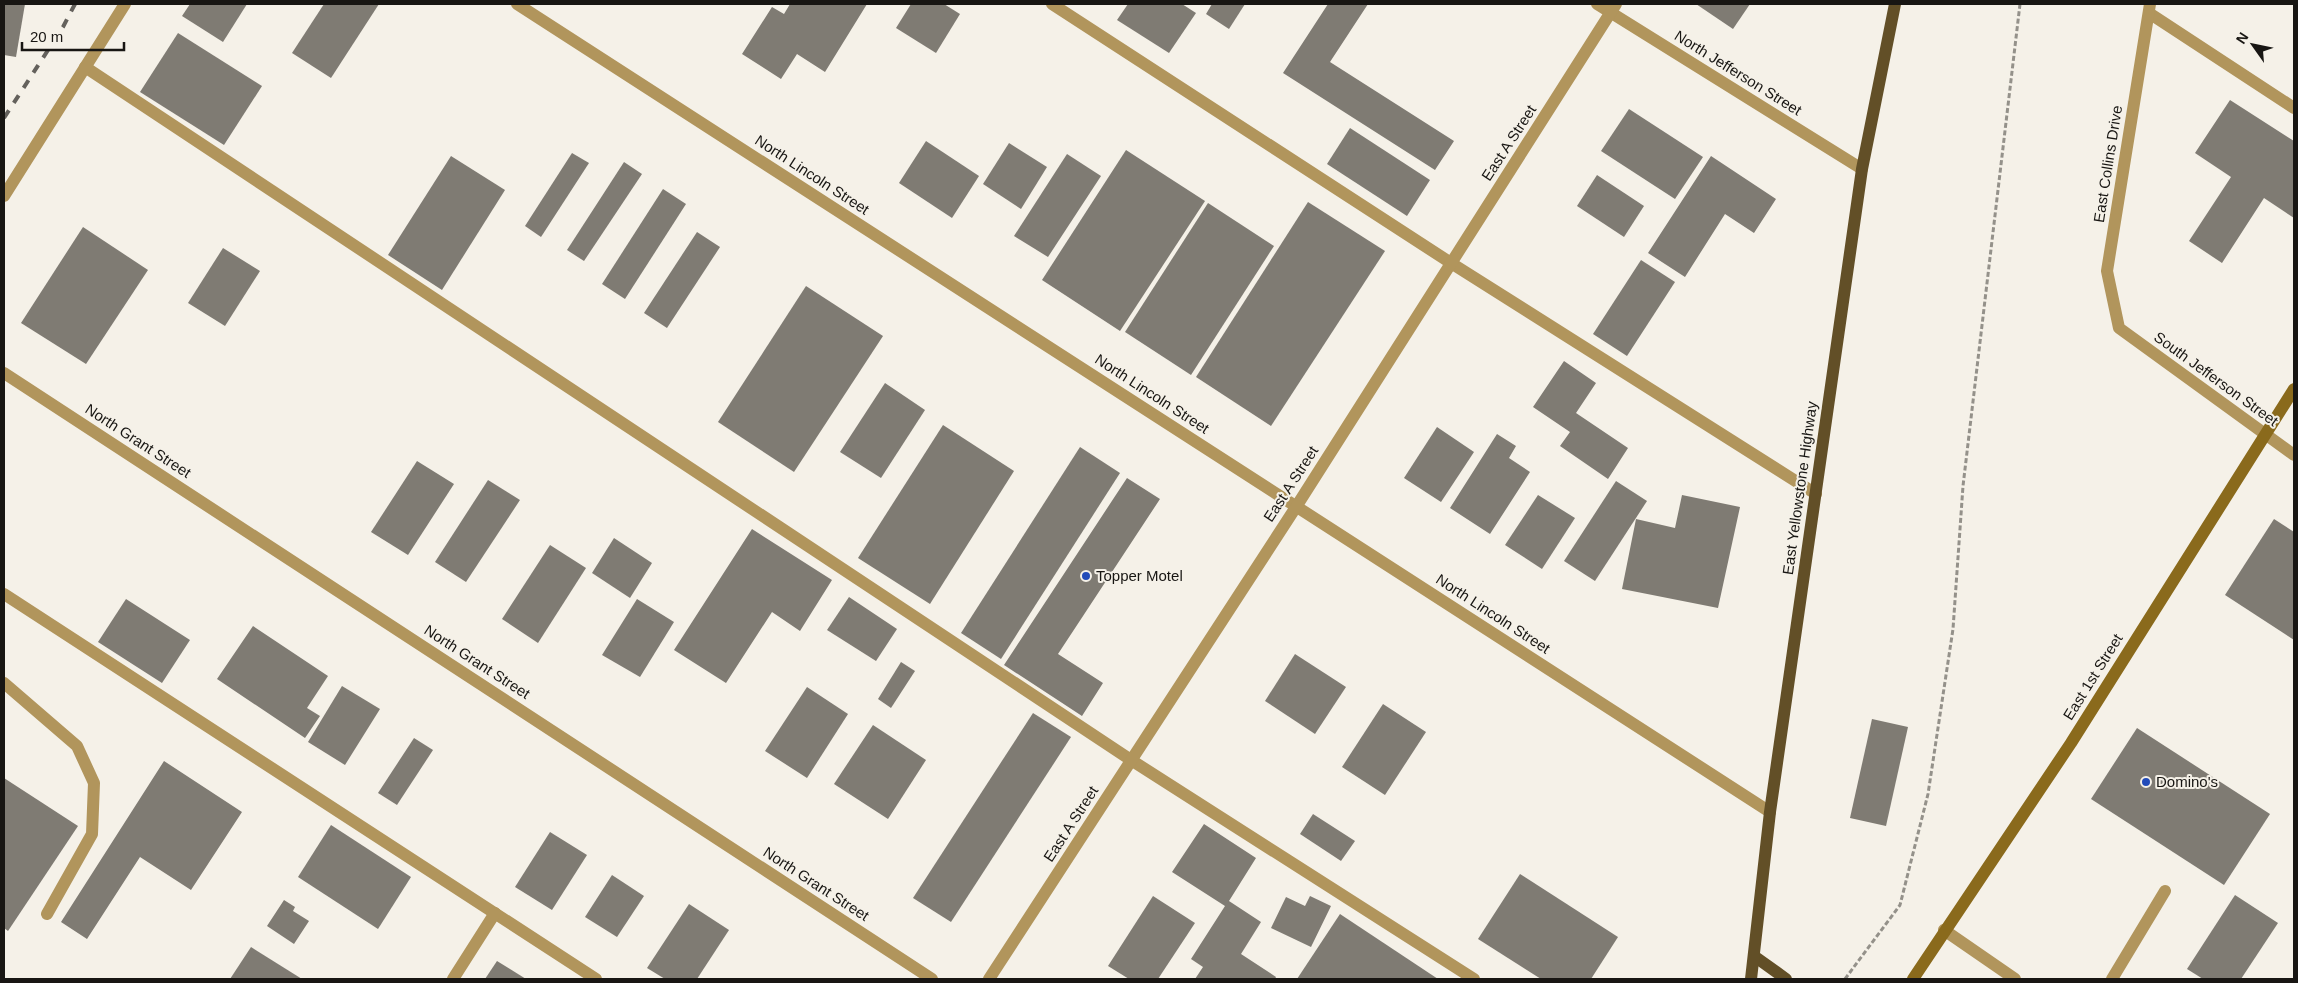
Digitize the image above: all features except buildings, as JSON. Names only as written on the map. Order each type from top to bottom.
[{"type":"main road","name":"East Yellowstone Highway","points":[[1751,979],[1770,812],[1862,169],[1895,4]]},
{"type":"main road","points":[[1754,956],[1786,979]]},
{"type":"street","points":[[4,196],[125,4]]},
{"type":"street","name":"North Lincoln Street","points":[[517,4],[1770,812]]},
{"type":"street","points":[[1052,4],[1451,264],[1816,494]]},
{"type":"street","name":"North Jefferson Street","points":[[1597,4],[1614,8],[1862,169]]},
{"type":"street","name":"East A Street","points":[[989,979],[1296,507],[1614,8]]},
{"type":"street","points":[[2150,8],[2294,108]]},
{"type":"street","name":"East Collins Drive","points":[[2119,328],[2108,271],[2150,8]]},
{"type":"street","points":[[85,68],[1131,760],[1474,979]]},
{"type":"street","name":"South Jefferson Street","points":[[2119,328],[2264,436],[2294,455]]},
{"type":"street","name":"North Grant Street","points":[[4,373],[932,979]]},
{"type":"street","name":"East 1st Street","points":[[1913,979],[2071,743],[2294,389]]},
{"type":"street","points":[[4,594],[596,979]]},
{"type":"street","points":[[4,683],[77,746],[94,783],[92,834],[47,914]]},
{"type":"street","points":[[2112,979],[2165,891]]},
{"type":"street","points":[[453,979],[495,913]]},
{"type":"street","points":[[1944,930],[2015,979]]},
{"type":"path","points":[[1845,979],[1900,905],[1928,794],[1953,629],[1963,486],[2020,4]]},
{"type":"railway","points":[[4,118],[63,27],[75,4]]},
{"type":"place","name":"Topper Motel","points":[[1086,576]]},
{"type":"place","name":"Domino's","points":[[2146,782]]}]
